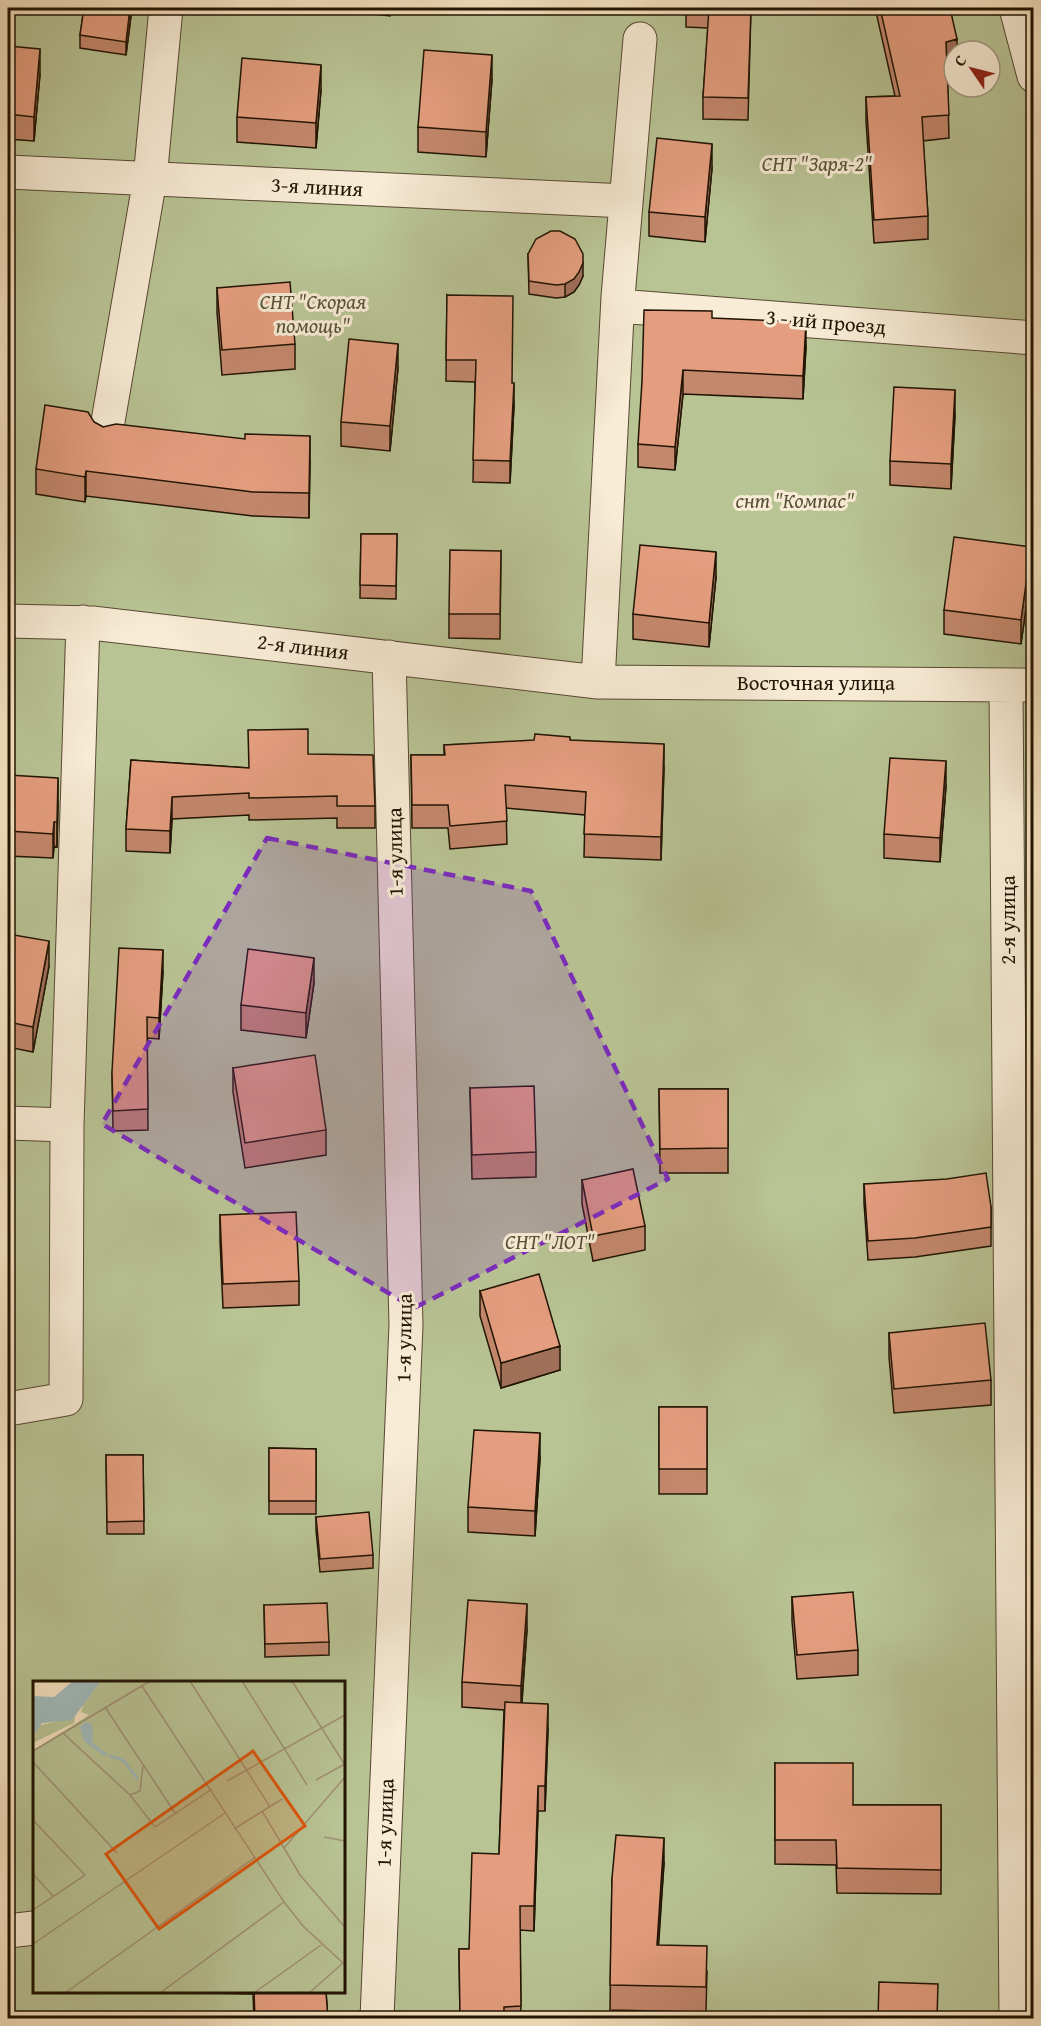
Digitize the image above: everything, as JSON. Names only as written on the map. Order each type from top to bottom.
[{"type":"street","points":[[106,433],[150,179],[166,8]]},
{"type":"street","points":[[1016,8],[1034,76]]},
{"type":"street","points":[[598,682],[618,306],[640,39]]},
{"type":"street","name":"3-я линия","points":[[8,172],[626,201]]},
{"type":"street","name":"3 - ий проезд","points":[[618,306],[1034,338]]},
{"type":"street","name":"2-я линия","points":[[8,621],[83,622],[598,682]]},
{"type":"street","points":[[8,1409],[66,1399],[67,1125],[83,622]]},
{"type":"street","name":"1-я улица","points":[[377,2019],[406,1325],[389,657]]},
{"type":"street","name":"Восточная улица","points":[[598,682],[1020,685]]},
{"type":"street","name":"2-я улица","points":[[1016,2019],[1020,685]]},
{"type":"street","points":[[8,1123],[67,1125]]},
{"type":"street","points":[[8,1931],[33,1928]]},
{"type":"highlighted area","points":[[267,838],[531,891],[668,1179],[414,1308],[102,1124]]},
{"type":"green space","name":"СНТ \"ЛОТ\"","points":[[8,8],[1033,8],[1033,2018],[8,2018]]},
{"type":"building","points":[[84,8],[130,8],[126,42],[80,35]]},
{"type":"building","points":[[709,8],[751,8],[748,98],[703,97]]},
{"type":"building","points":[[880,8],[950,8],[957,39],[942,39],[942,99],[948,99],[949,115],[922,117],[928,216],[874,220],[866,97],[900,96]]},
{"type":"building","points":[[8,46],[40,49],[34,117],[8,114]]},
{"type":"building","points":[[424,50],[492,55],[486,132],[418,127]]},
{"type":"building","points":[[242,58],[321,65],[316,123],[237,117]]},
{"type":"building","points":[[657,138],[712,144],[705,217],[649,212]]},
{"type":"building","points":[[551,231],[560,231],[575,239],[583,254],[583,263],[579,272],[574,279],[565,284],[529,281],[528,254],[536,239]]},
{"type":"building","points":[[290,282],[295,344],[222,350],[217,288]]},
{"type":"building","points":[[447,295],[513,296],[512,383],[514,383],[510,461],[473,460],[476,360],[446,360]]},
{"type":"building","points":[[644,310],[712,311],[712,318],[806,322],[803,376],[683,370],[675,447],[638,444]]},
{"type":"building","points":[[349,339],[398,344],[390,426],[341,422]]},
{"type":"building","points":[[894,387],[955,390],[951,464],[890,461]]},
{"type":"building","points":[[45,405],[88,412],[94,422],[103,427],[116,424],[245,439],[245,434],[310,436],[309,493],[253,492],[86,471],[85,477],[36,469]]},
{"type":"building","points":[[361,534],[397,534],[396,586],[360,585]]},
{"type":"building","points":[[954,537],[1031,547],[1021,620],[944,610]]},
{"type":"building","points":[[640,545],[716,552],[709,623],[633,614]]},
{"type":"building","points":[[450,550],[501,551],[500,614],[449,614]]},
{"type":"building","points":[[308,729],[308,754],[373,755],[375,806],[337,806],[337,796],[249,798],[249,793],[172,797],[170,831],[126,829],[131,760],[249,768],[248,730]]},
{"type":"building","points":[[535,734],[570,737],[570,740],[664,744],[661,837],[584,834],[586,792],[505,785],[507,821],[450,826],[448,805],[412,805],[411,755],[445,755],[444,745],[534,740]]},
{"type":"building","points":[[890,758],[946,761],[940,838],[884,834]]},
{"type":"building","points":[[8,775],[58,778],[57,822],[54,822],[53,834],[8,831]]},
{"type":"building","points":[[8,934],[49,941],[33,1027],[8,1022]]},
{"type":"building","points":[[119,948],[163,950],[159,1018],[147,1017],[148,1109],[113,1111],[112,1072]]},
{"type":"building","points":[[248,949],[314,958],[306,1013],[241,1005]]},
{"type":"building","points":[[315,1055],[326,1130],[245,1143],[233,1068]]},
{"type":"building","points":[[534,1086],[536,1152],[472,1155],[470,1088]]},
{"type":"building","points":[[659,1089],[728,1089],[728,1148],[660,1149]]},
{"type":"building","points":[[633,1169],[645,1226],[593,1236],[582,1180]]},
{"type":"building","points":[[986,1173],[991,1207],[991,1227],[915,1238],[868,1241],[864,1184],[947,1179]]},
{"type":"building","points":[[296,1212],[299,1281],[223,1284],[220,1215]]},
{"type":"building","points":[[539,1274],[560,1346],[501,1363],[480,1291]]},
{"type":"building","points":[[985,1323],[991,1380],[894,1389],[889,1333]]},
{"type":"building","points":[[659,1407],[707,1407],[707,1469],[659,1469]]},
{"type":"building","points":[[474,1430],[540,1433],[535,1511],[468,1507]]},
{"type":"building","points":[[269,1448],[316,1449],[316,1501],[269,1501]]},
{"type":"building","points":[[106,1455],[143,1455],[144,1521],[107,1522]]},
{"type":"building","points":[[369,1512],[373,1555],[320,1559],[316,1517]]},
{"type":"building","points":[[853,1592],[858,1650],[797,1655],[792,1597]]},
{"type":"building","points":[[468,1600],[527,1604],[521,1686],[462,1682]]},
{"type":"building","points":[[327,1603],[329,1642],[265,1644],[264,1605]]},
{"type":"building","points":[[505,1702],[548,1704],[545,1786],[538,1786],[534,1906],[520,1906],[521,2006],[504,2007],[504,2019],[460,2019],[459,1949],[469,1949],[472,1853],[499,1854]]},
{"type":"building","points":[[775,1763],[853,1763],[853,1805],[941,1805],[941,1870],[837,1868],[836,1840],[775,1840]]},
{"type":"building","points":[[616,1835],[664,1838],[657,1945],[707,1946],[706,1987],[610,1985],[612,1878]]},
{"type":"building","points":[[879,1982],[938,1984],[937,2019],[878,2019]]},
{"type":"building","points":[[254,1993],[326,1993],[328,2019],[255,2019]]},
{"type":"park label","name":"СНТ \"Заря-2\"","points":[[817,164]]},
{"type":"park label","name":"СНТ \"Скорая помощь\"","points":[[313,314]]},
{"type":"park label","name":"снт \"Компас\"","points":[[795,501]]}]
